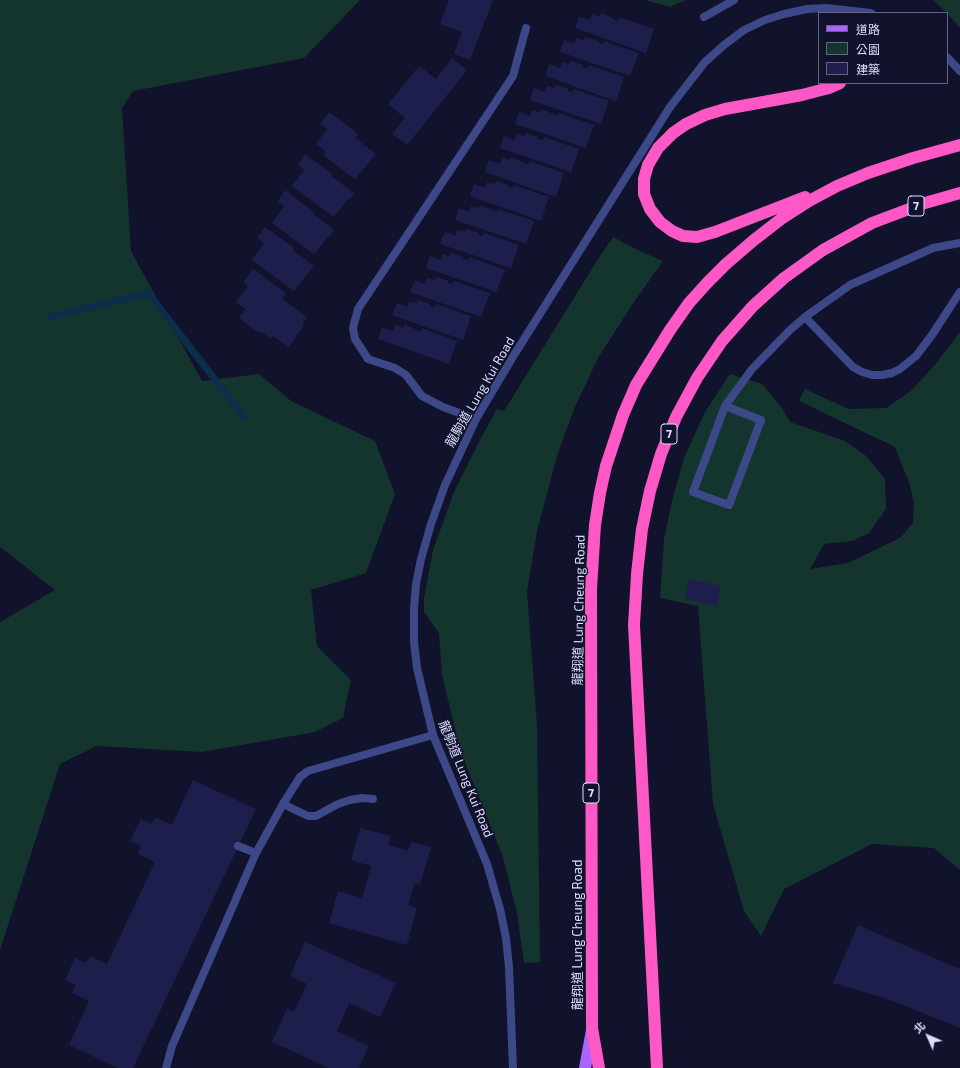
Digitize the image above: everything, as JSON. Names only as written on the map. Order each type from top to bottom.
[{"type":"highway","points":[[838,84],[829,88],[802,95],[705,115],[686,124],[673,133],[658,148],[648,165],[644,179],[644,194],[650,209],[660,222],[672,231],[683,236],[697,237],[715,232],[868,173]]},
{"type":"highway","name":"龍翔道 Lung Cheung Road","points":[[599,1068],[592,1028],[591,590],[595,525],[606,466],[623,415],[636,385],[670,330],[690,303],[726,264],[754,240],[781,219],[837,186],[868,173],[913,158],[960,145]]},
{"type":"highway","name":"7","points":[[657,1068],[634,625],[637,574],[642,529],[650,492],[661,454],[676,417],[697,378],[722,341],[753,306],[784,278],[823,250],[872,223],[925,203],[960,192]]},
{"type":"main road","points":[[585,1068],[592,1028]]},
{"type":"street","points":[[704,17],[734,0]]},
{"type":"street","name":"龍駒道 Lung Kui Road","points":[[513,1068],[509,967],[506,938],[500,908],[486,864],[433,735],[416,668],[414,608],[421,559],[431,524],[445,485],[476,419],[670,107],[705,62],[744,30],[765,20],[807,9],[826,8],[862,12]]},
{"type":"street","points":[[476,419],[443,407],[422,396],[406,375],[395,368],[387,367],[368,359],[355,339],[353,328],[358,309],[513,76],[526,28]]},
{"type":"street","points":[[948,58],[960,71]]},
{"type":"street","points":[[725,406],[761,420],[729,505],[693,492],[725,406],[752,369],[790,330],[850,285],[933,248],[960,243]]},
{"type":"street","points":[[806,317],[852,367],[872,375],[892,373],[900,369],[916,356],[932,335],[960,292]]},
{"type":"street","points":[[166,1068],[172,1046],[256,853],[283,804],[300,778],[308,771],[433,735]]},
{"type":"street","points":[[283,804],[308,816],[316,816],[338,804],[350,800],[362,798],[373,799]]},
{"type":"street","points":[[238,846],[256,853]]},
{"type":"green space","points":[[0,0],[360,0],[304,58],[133,91],[122,108],[131,251],[202,381],[259,374],[291,401],[375,441],[395,494],[366,573],[311,590],[317,646],[351,680],[343,718],[315,732],[202,752],[97,746],[60,764],[0,950],[0,622],[55,590],[0,547]]},
{"type":"green space","points":[[645,0],[686,0],[670,7]]},
{"type":"green space","points":[[933,0],[960,0],[960,28],[948,14],[948,12],[946,12]]},
{"type":"green space","points":[[613,237],[663,261],[632,305],[598,358],[574,409],[557,456],[537,531],[527,592],[537,725],[540,962],[524,963],[517,913],[503,857],[460,750],[442,675],[439,633],[424,612],[424,598],[433,550],[454,492],[482,436],[497,409],[504,411]]},
{"type":"green space","points":[[960,332],[960,870],[934,848],[872,844],[784,889],[761,936],[744,911],[713,804],[698,606],[660,598],[664,539],[673,497],[684,458],[705,412],[730,374],[762,384],[782,408],[790,422],[845,441],[865,455],[885,479],[886,509],[869,533],[852,541],[824,544],[810,569],[848,563],[900,538],[913,523],[914,504],[910,485],[895,447],[799,401],[805,389],[848,409],[886,408],[911,391],[934,366]]},
{"type":"building","points":[[449,0],[493,0],[470,60],[454,54],[462,32],[440,24]]},
{"type":"building","points":[[601,13],[618,21],[619,17],[654,29],[646,53],[575,28],[579,17],[590,20],[592,14],[600,17]]},
{"type":"building","points":[[585,37],[598,41],[597,42],[602,44],[604,41],[639,53],[630,76],[560,52],[564,40],[574,44],[577,38],[584,40]]},
{"type":"building","points":[[452,58],[467,70],[407,145],[392,134],[405,118],[388,104],[419,66],[436,79]]},
{"type":"building","points":[[571,61],[583,65],[582,67],[588,68],[589,65],[624,77],[616,101],[545,76],[549,64],[560,68],[562,62],[569,65]]},
{"type":"building","points":[[556,85],[568,89],[568,91],[573,92],[574,89],[609,101],[601,124],[530,100],[534,88],[545,92],[547,86],[555,88]]},
{"type":"building","points":[[541,109],[558,116],[559,113],[594,125],[586,148],[515,124],[519,112],[530,116],[532,110],[540,113]]},
{"type":"building","points":[[329,112],[358,134],[355,138],[376,154],[355,179],[323,155],[326,151],[316,144],[327,129],[320,124]]},
{"type":"building","points":[[526,133],[538,137],[537,139],[543,140],[544,137],[579,149],[571,172],[500,148],[504,136],[514,140],[517,134],[524,136]]},
{"type":"building","points":[[305,154],[354,193],[334,217],[292,186],[304,170],[298,165]]},
{"type":"building","points":[[511,157],[528,165],[529,161],[564,173],[556,197],[485,172],[489,160],[500,164],[502,158],[510,160]]},
{"type":"building","points":[[496,181],[508,185],[508,187],[513,188],[514,185],[549,197],[541,221],[470,196],[474,184],[485,188],[487,182],[495,184]]},
{"type":"building","points":[[285,190],[314,212],[313,214],[334,230],[314,254],[272,223],[284,206],[277,202]]},
{"type":"building","points":[[480,205],[497,212],[498,209],[534,221],[526,244],[455,220],[459,208],[469,212],[471,206],[479,208]]},
{"type":"building","points":[[265,227],[294,248],[293,250],[314,266],[294,291],[252,260],[264,243],[257,238]]},
{"type":"building","points":[[466,229],[478,233],[478,235],[483,236],[484,233],[519,245],[511,268],[440,244],[445,232],[455,236],[457,230],[465,232]]},
{"type":"building","points":[[451,253],[464,257],[463,259],[468,260],[470,257],[505,270],[496,292],[426,268],[430,256],[440,260],[443,254],[450,257]]},
{"type":"building","points":[[253,269],[286,293],[282,299],[307,317],[302,324],[304,325],[289,347],[273,336],[271,339],[261,332],[259,333],[239,318],[245,309],[236,302],[248,286],[243,282]]},
{"type":"building","points":[[436,277],[448,281],[448,283],[453,284],[454,281],[490,293],[481,317],[410,292],[415,280],[425,284],[427,278],[435,280]]},
{"type":"building","points":[[418,300],[430,304],[430,306],[435,307],[436,304],[471,316],[463,340],[392,315],[397,303],[407,307],[409,301],[417,303]]},
{"type":"building","points":[[404,324],[421,332],[422,328],[457,341],[449,364],[378,339],[382,328],[393,331],[395,325],[403,328]]},
{"type":"building","points":[[689,579],[721,586],[717,606],[685,599]]},
{"type":"building","points":[[193,780],[256,809],[133,1068],[118,1068],[69,1045],[89,1001],[72,993],[76,985],[65,980],[75,958],[86,963],[90,956],[107,964],[155,862],[138,854],[141,846],[130,841],[141,819],[151,824],[155,817],[172,825]]},
{"type":"building","points":[[360,828],[391,836],[388,845],[408,851],[411,842],[431,847],[420,885],[415,883],[408,905],[417,908],[407,945],[329,923],[338,891],[362,898],[371,866],[351,860]]},
{"type":"building","points":[[858,925],[960,969],[960,1028],[888,999],[833,983]]},
{"type":"building","points":[[305,942],[396,983],[380,1017],[349,1003],[337,1031],[369,1046],[359,1068],[329,1068],[272,1042],[287,1008],[294,1012],[307,984],[290,976]]},
{"type":"waterway","points":[[50,317],[148,293],[244,417]]}]
